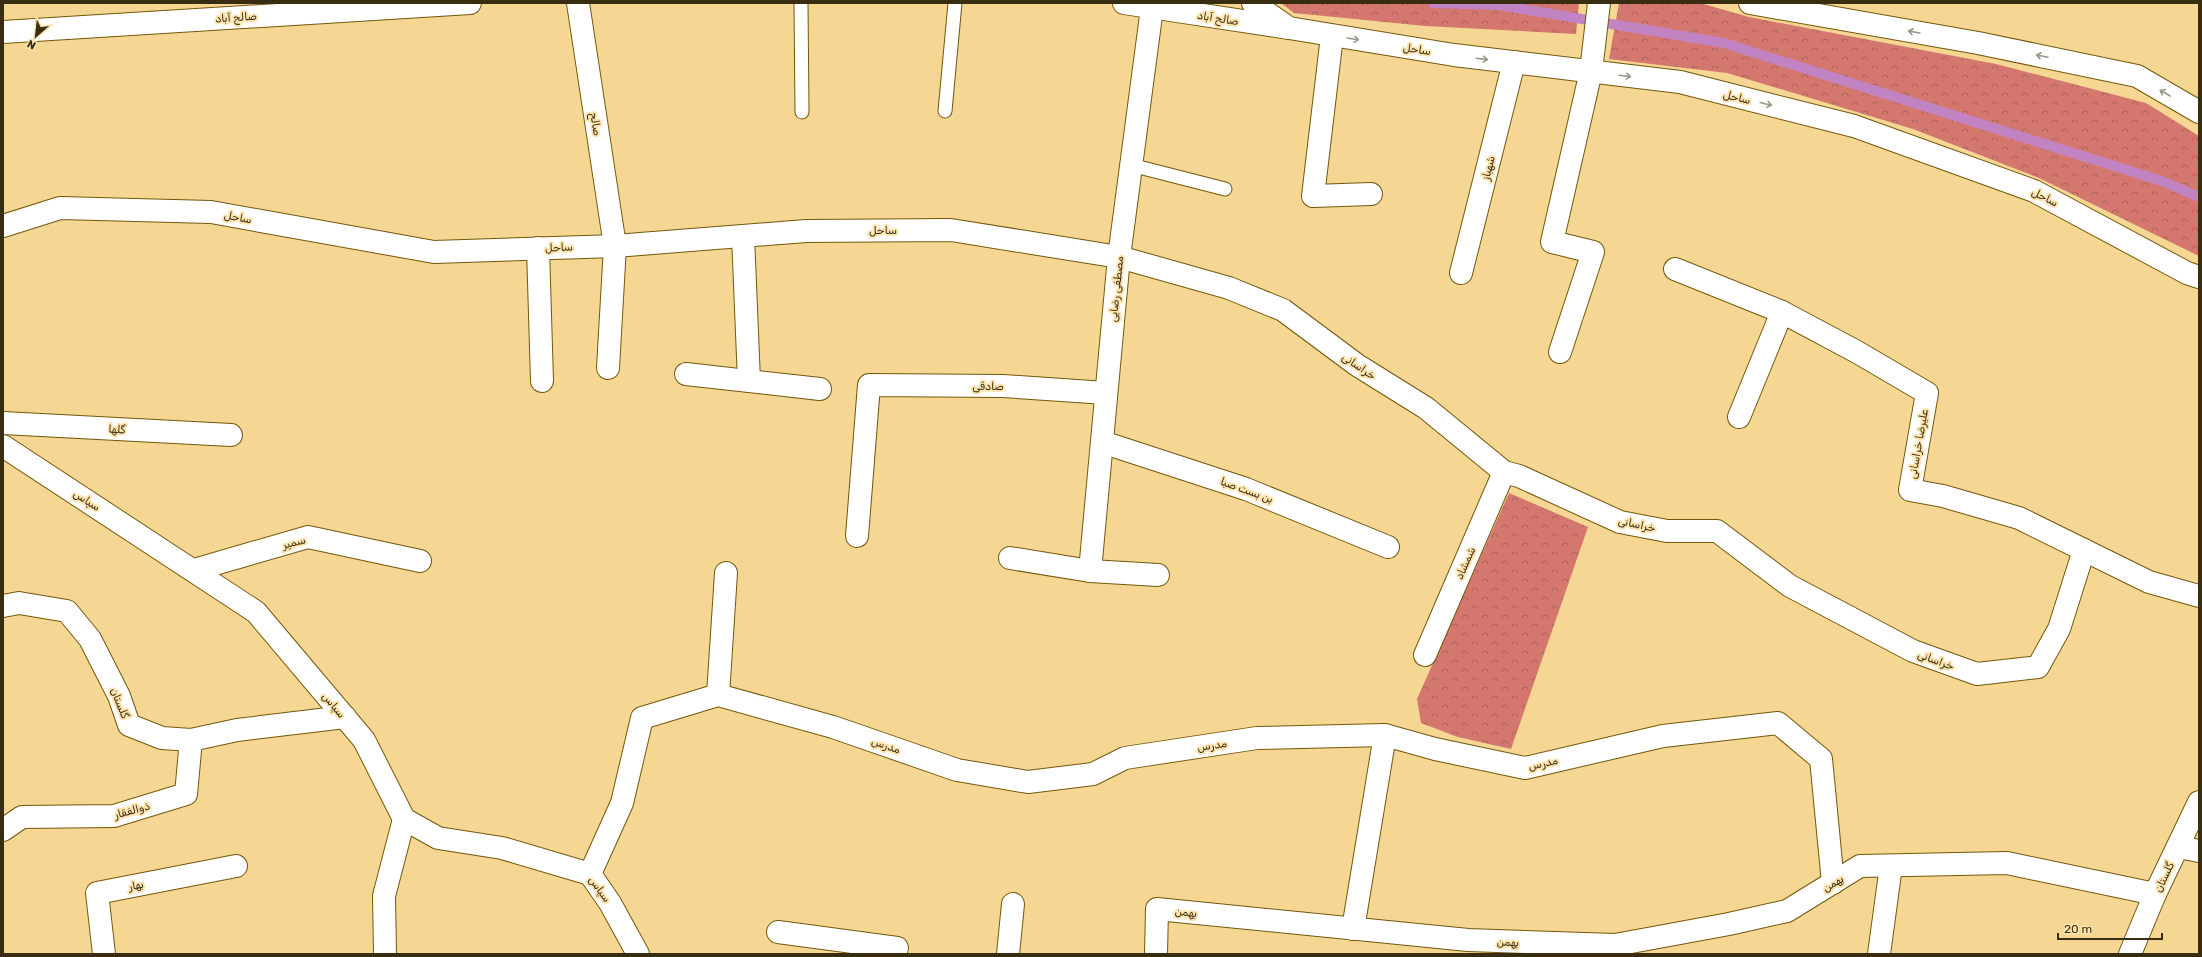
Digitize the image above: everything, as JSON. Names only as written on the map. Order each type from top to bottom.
[{"type":"street","name":"صالح آباد","points":[[3,32],[470,3]]},
{"type":"street","name":"صالح","points":[[578,3],[615,246],[608,368]]},
{"type":"street","name":"صالح آباد","points":[[1124,3],[1289,28]]},
{"type":"street","name":"ساحل","points":[[1253,3],[1289,28],[1454,55],[1680,82],[1854,126],[2034,191],[2187,273],[2199,277]]},
{"type":"street","points":[[1560,352],[1593,252],[1552,242],[1591,71],[1599,3]]},
{"type":"street","points":[[1750,3],[1978,43],[2137,76],[2199,112]]},
{"type":"street","name":"مصطفی رضایی","points":[[1090,571],[1119,257],[1152,8]]},
{"type":"street","points":[[1332,36],[1313,196],[1371,194]]},
{"type":"street","name":"شهباز","points":[[1461,273],[1514,62]]},
{"type":"street","name":"ساحل","points":[[3,226],[60,208],[211,212],[434,252],[615,246],[806,231],[951,230],[1119,257]]},
{"type":"street","points":[[743,236],[749,381]]},
{"type":"street","points":[[538,248],[542,381]]},
{"type":"street","name":"خراسانی","points":[[1119,257],[1229,288],[1283,310],[1357,365],[1426,408],[1504,472],[1519,476],[1620,522],[1668,531],[1717,531],[1790,586],[1913,651],[1977,674],[2038,667],[2059,629],[2084,550]]},
{"type":"street","name":"علیرضا خراسانی","points":[[1675,269],[1782,312],[1857,352],[1927,393],[1910,490],[1943,496],[2019,518],[2150,582],[2199,596]]},
{"type":"street","points":[[1739,417],[1782,312]]},
{"type":"street","points":[[686,374],[820,389]]},
{"type":"street","name":"صادقی","points":[[857,536],[869,385],[1003,386],[1106,393]]},
{"type":"street","name":"گلها","points":[[3,423],[231,435]]},
{"type":"street","name":"بن بست صبا","points":[[1102,442],[1246,489],[1388,547]]},
{"type":"street","name":"سپاس","points":[[3,446],[256,612],[364,740],[404,819],[438,838],[502,848],[590,874],[610,903],[638,954]]},
{"type":"street","name":"شمشاد","points":[[1425,655],[1504,472]]},
{"type":"street","name":"سمیر","points":[[194,570],[308,537],[420,562]]},
{"type":"street","points":[[1010,558],[1090,571],[1158,575]]},
{"type":"street","points":[[590,874],[622,803],[642,718],[718,695],[726,573]]},
{"type":"street","name":"گلستان","points":[[3,606],[19,603],[67,611],[90,640],[119,696],[129,725],[162,738],[191,740],[237,730],[345,717]]},
{"type":"street","name":"مدرس","points":[[718,695],[833,727],[957,770],[1028,782],[1093,774],[1125,758],[1256,738],[1385,735],[1435,749],[1525,768],[1663,736],[1778,723],[1821,759],[1833,883]]},
{"type":"street","points":[[1353,929],[1385,735]]},
{"type":"street","name":"ذوالفقار","points":[[3,830],[22,817],[114,816],[186,794],[191,740]]},
{"type":"street","name":"گلستان","points":[[2130,954],[2199,802]]},
{"type":"street","points":[[385,954],[384,896],[404,819]]},
{"type":"street","points":[[2178,847],[2199,851]]},
{"type":"street","name":"بهمن","points":[[1156,954],[1156,909],[1468,940],[1614,945],[1729,924],[1787,911],[1860,866],[2007,863],[2156,894]]},
{"type":"street","name":"بهار","points":[[104,954],[97,893],[236,866]]},
{"type":"street","points":[[1879,954],[1891,866]]},
{"type":"street","points":[[1008,954],[1013,904]]},
{"type":"street","points":[[778,932],[802,945],[897,948]]},
{"type":"lane","points":[[801,3],[802,112]]},
{"type":"lane","points":[[945,111],[955,3]]},
{"type":"lane","points":[[1131,165],[1225,189]]},
{"type":"green space","points":[[1281,3],[1579,3],[1576,34],[1425,26],[1294,13]]},
{"type":"green space","points":[[1619,3],[1700,3],[1749,17],[1996,64],[2146,103],[2199,136],[2199,256],[2039,178],[1913,129],[1727,73],[1609,59]]},
{"type":"green space","points":[[1509,493],[1588,527],[1511,749],[1458,737],[1421,723],[1417,699]]},
{"type":"waterway","points":[[1433,3],[1499,5],[1724,43],[2162,181],[2199,197]]}]
